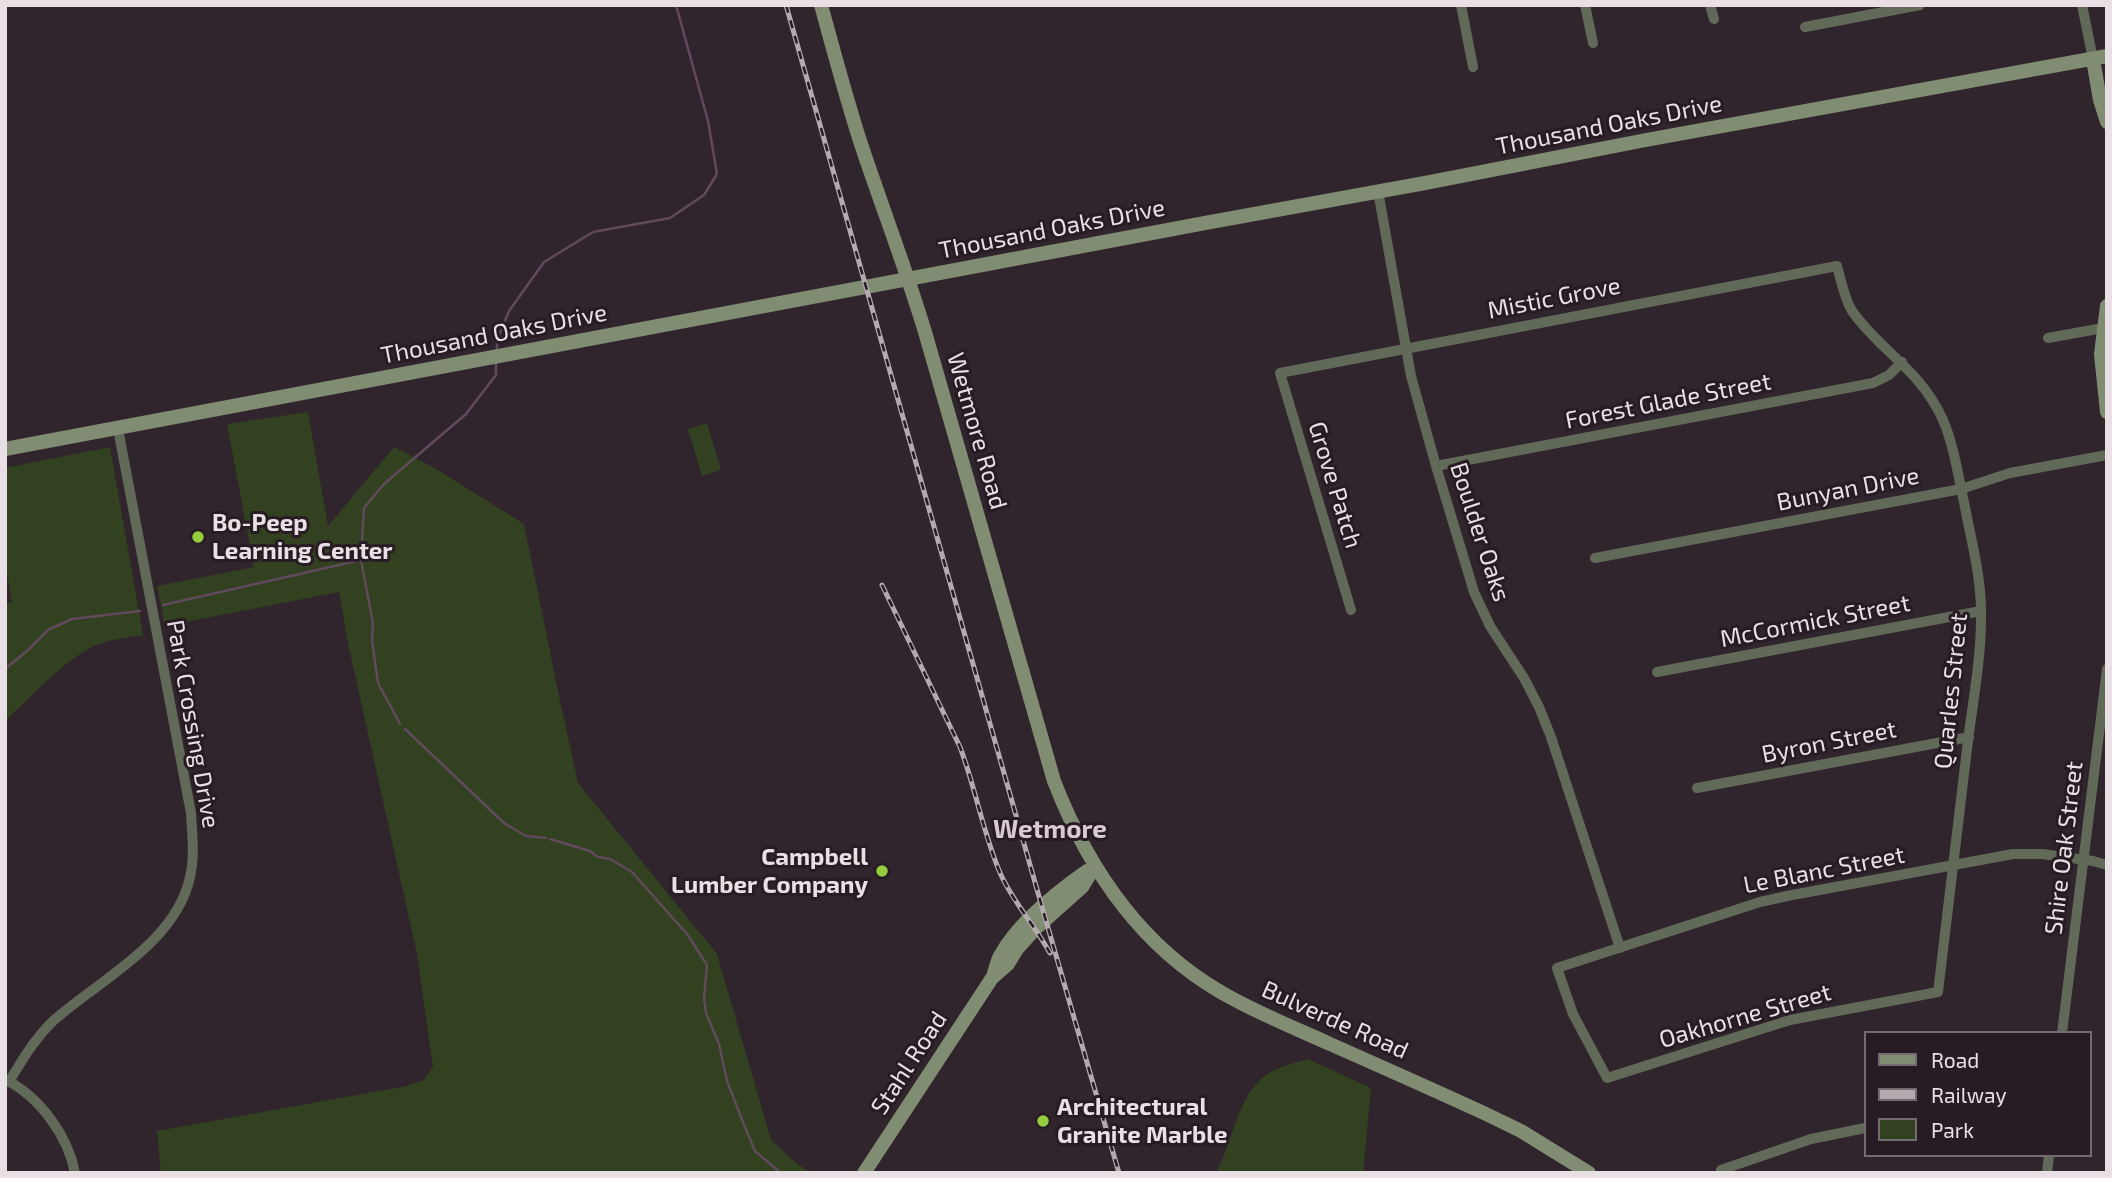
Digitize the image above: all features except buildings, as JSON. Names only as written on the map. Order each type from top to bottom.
[{"type":"main road","name":"Wetmore Road","points":[[821,5],[860,141],[909,280],[1054,781],[1072,825],[1095,866]]},
{"type":"main road","name":"Thousand Oaks Drive","points":[[5,449],[2100,57]]},
{"type":"main road","points":[[2100,57],[2100,100],[2107,121]]},
{"type":"main road","points":[[2107,306],[2103,328],[2107,412]]},
{"type":"main road","name":"Stahl Road","points":[[864,1173],[992,978],[1000,956],[1029,919],[1068,884],[1095,866]]},
{"type":"main road","name":"Bulverde Road","points":[[1095,866],[1116,898],[1145,932],[1218,991],[1521,1131],[1590,1173]]},
{"type":"street","points":[[1461,5],[1473,67]]},
{"type":"street","points":[[1585,5],[1594,43]]},
{"type":"street","points":[[1710,5],[1714,19]]},
{"type":"street","points":[[1805,27],[1920,5]]},
{"type":"street","points":[[2082,5],[2100,57]]},
{"type":"street","name":"Boulder Oaks","points":[[1378,191],[1406,348],[1436,466],[1481,609],[1524,678],[1547,727],[1620,948]]},
{"type":"street","name":"Mistic Grove","points":[[1280,373],[1837,266]]},
{"type":"street","name":"Quarles Street","points":[[1837,266],[1852,310],[1921,383],[1943,421],[1954,453],[1979,585],[1980,642],[1938,992]]},
{"type":"street","points":[[2048,338],[2103,328]]},
{"type":"street","name":"Forest Glade Street","points":[[1436,466],[1873,383],[1889,375],[1902,362]]},
{"type":"street","name":"Grove Patch","points":[[1280,373],[1351,610]]},
{"type":"street","name":"Park Crossing Drive","points":[[7,1081],[38,1036],[52,1022],[163,931],[183,899],[191,876],[191,813],[118,429]]},
{"type":"street","name":"Bunyan Drive","points":[[1595,558],[1961,489],[2010,473],[2107,455]]},
{"type":"street","name":"McCormick Street","points":[[1657,672],[1981,611]]},
{"type":"street","name":"Shire Oak Street","points":[[2062,1031],[2107,668]]},
{"type":"street","name":"Byron Street","points":[[1698,788],[1969,737]]},
{"type":"street","name":"Le Blanc Street","points":[[1607,1079],[1573,1014],[1557,968],[1760,902],[2013,854],[2042,854],[2107,865]]},
{"type":"street","name":"Oakhorne Street","points":[[1607,1079],[1790,1020],[1938,992]]},
{"type":"street","points":[[7,1081],[30,1096],[49,1118],[71,1156],[75,1173]]},
{"type":"street","points":[[1721,1170],[1811,1139],[1864,1128]]},
{"type":"green space","points":[[308,412],[328,526],[394,447],[433,467],[524,524],[578,783],[717,954],[771,1140],[811,1173],[161,1173],[157,1131],[407,1086],[424,1080],[433,1067],[417,954],[339,592],[165,626],[157,586],[254,567],[227,424]]},
{"type":"green space","points":[[707,423],[721,470],[702,476],[688,429]]},
{"type":"green space","points":[[110,447],[143,635],[106,642],[83,652],[59,670],[5,721],[5,604],[12,602],[5,562],[5,468]]},
{"type":"green space","points":[[1308,1059],[1371,1088],[1363,1173],[1216,1173],[1242,1107],[1256,1084],[1275,1070]]},
{"type":"waterway","points":[[497,350],[497,340],[509,311],[544,262],[593,232],[670,218],[704,195],[717,174],[708,121],[676,5]]},
{"type":"waterway","points":[[400,724],[378,683],[372,640],[373,623],[361,560],[364,508],[384,484],[466,414],[496,375],[496,363]]},
{"type":"waterway","points":[[163,605],[361,560]]},
{"type":"waterway","points":[[5,669],[48,630],[72,619],[140,611]]},
{"type":"waterway","points":[[405,729],[504,823],[526,836],[546,838]]},
{"type":"waterway","points":[[550,839],[610,859],[632,872],[687,934],[707,965],[704,998],[706,1013],[719,1044],[727,1081],[744,1125],[755,1151],[781,1173]]},
{"type":"railway","points":[[786,5],[1119,1173]]},
{"type":"railway","points":[[882,585],[960,747],[1001,875],[1050,953]]},
{"type":"place","name":"Bo-Peep Learning Center","points":[[198,537]]},
{"type":"place","name":"Campbell Lumber Company","points":[[882,871]]},
{"type":"place","name":"Architectural Granite Marble","points":[[1043,1121]]},
{"type":"district","name":"Wetmore","points":[[1050,829]]}]
